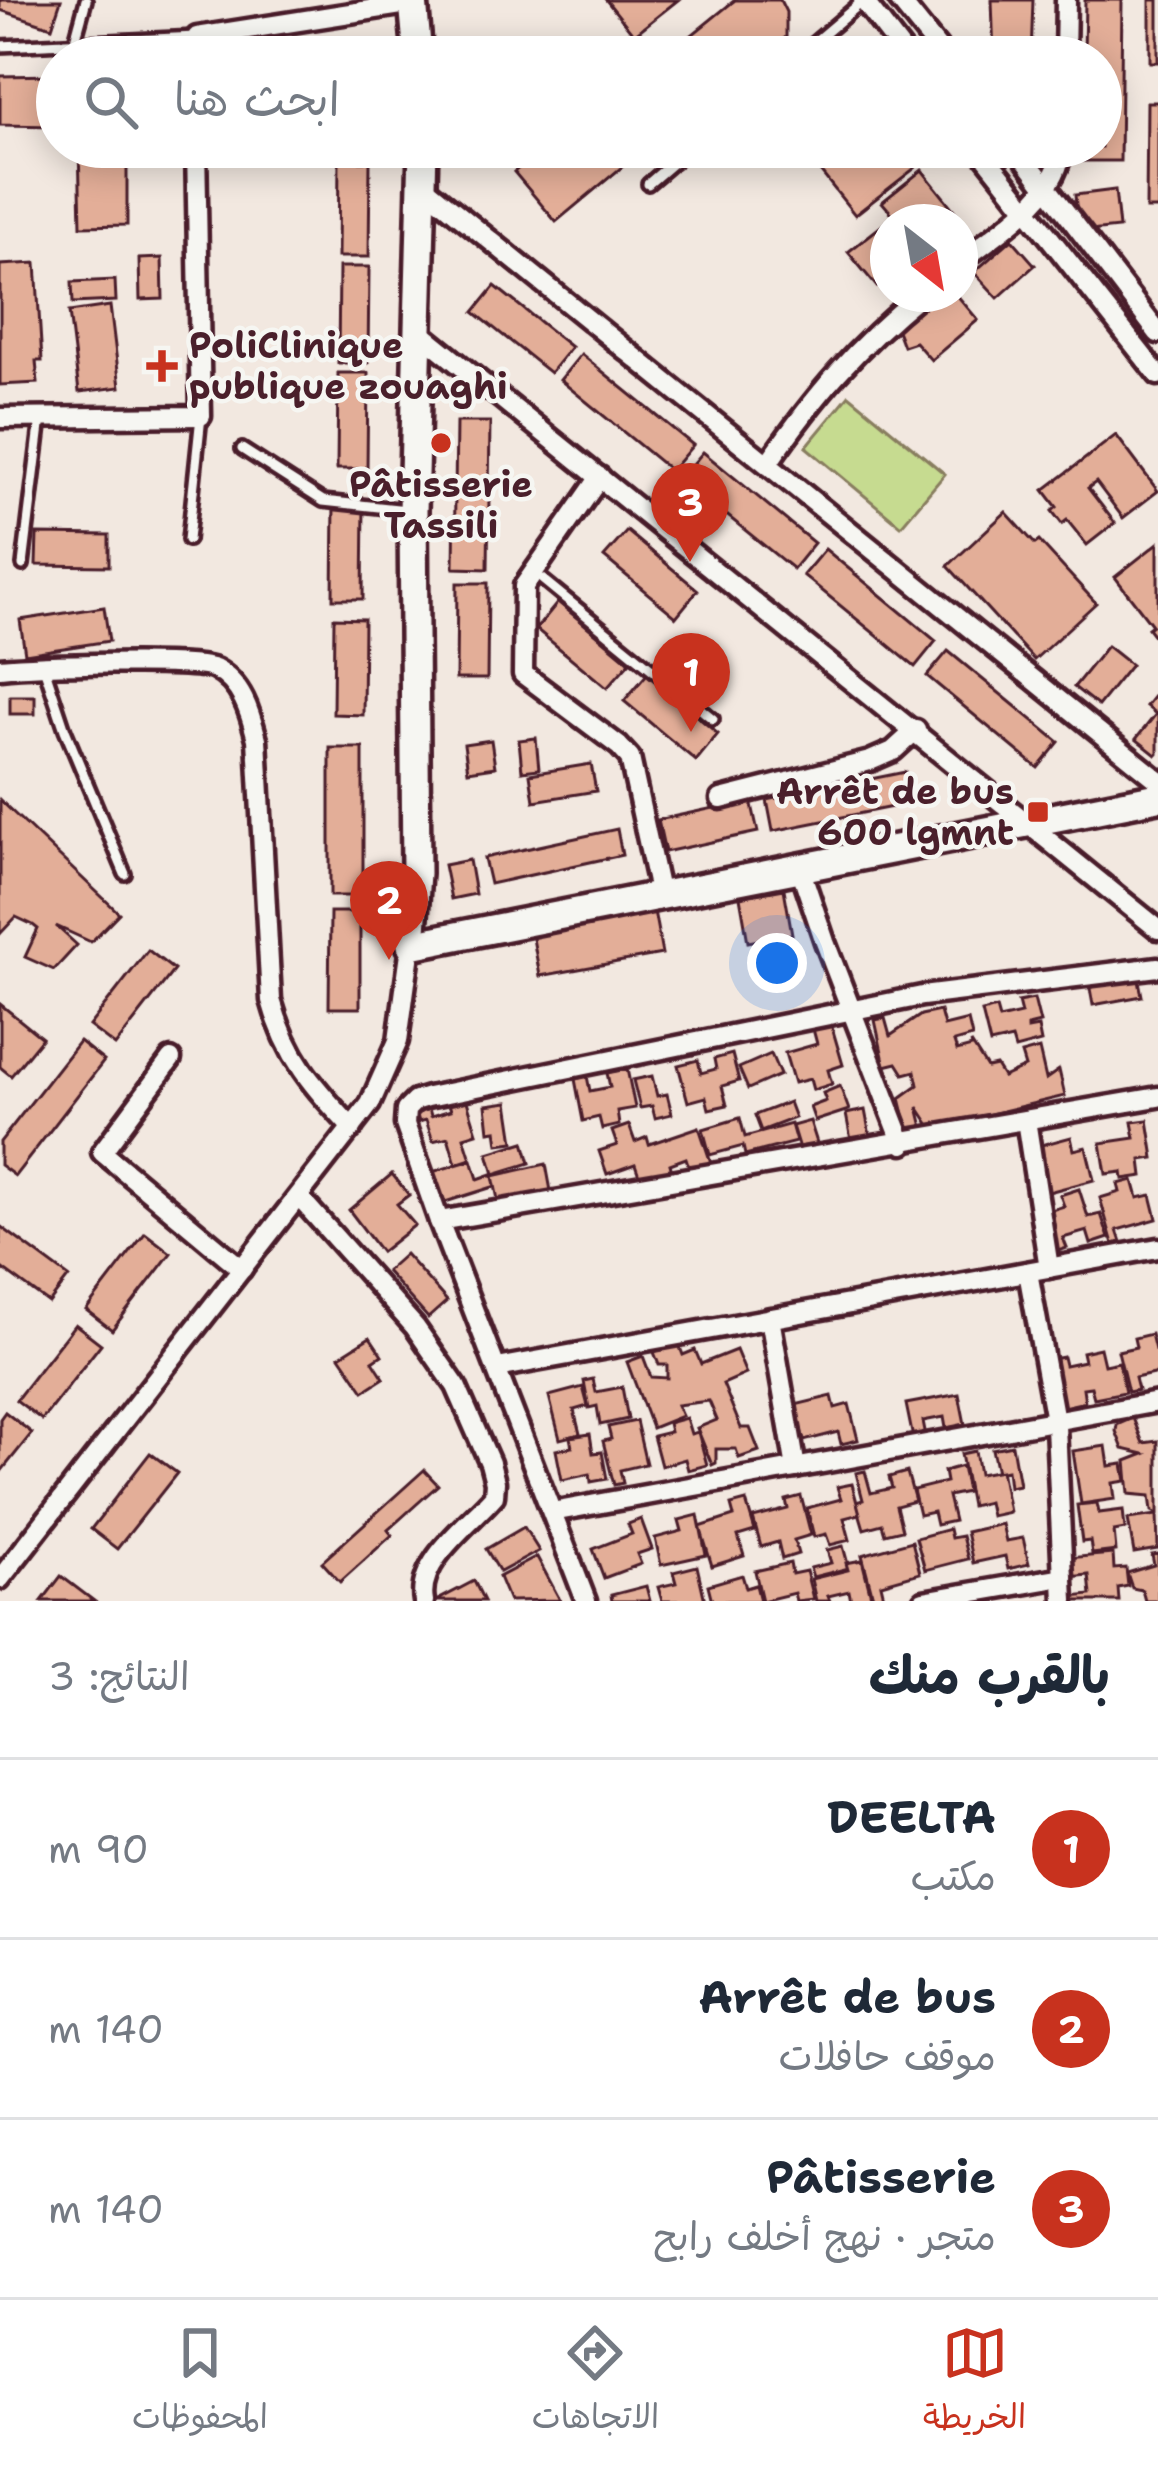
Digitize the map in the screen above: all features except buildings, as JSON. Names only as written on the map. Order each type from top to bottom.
[{"type":"street","points":[[863,0],[891,36]]},
{"type":"street","points":[[899,0],[928,36]]},
{"type":"street","points":[[1065,36],[1066,0]]},
{"type":"street","points":[[250,36],[413,2],[416,36]]},
{"type":"street","points":[[0,418],[201,416],[196,168]]},
{"type":"street","points":[[0,1579],[352,1128],[387,1072],[398,1041],[416,873],[413,511],[423,168]]},
{"type":"street","points":[[995,168],[1158,375]]},
{"type":"street","points":[[1033,168],[1158,333]]},
{"type":"street","points":[[978,247],[1027,208],[1058,168]]},
{"type":"street","points":[[423,186],[1158,781]]},
{"type":"street","points":[[768,463],[819,390],[866,339],[899,312]]},
{"type":"street","points":[[418,332],[1158,929]]},
{"type":"street","points":[[600,477],[524,586],[523,674],[630,758],[660,896]]},
{"type":"street","points":[[0,668],[212,666],[235,685],[248,706],[257,739],[271,1000],[281,1038],[303,1075],[352,1128]]},
{"type":"street","points":[[721,799],[870,760],[893,751],[916,730]]},
{"type":"street","points":[[411,946],[1158,797]]},
{"type":"street","points":[[800,868],[903,1144]]},
{"type":"street","points":[[586,1601],[439,1221],[405,1124],[406,1110],[415,1101],[922,996],[1158,967]]},
{"type":"street","points":[[171,1059],[102,1152],[242,1269]]},
{"type":"street","points":[[439,1221],[1158,1097]]},
{"type":"street","points":[[1026,1120],[1049,1268]]},
{"type":"street","points":[[299,1197],[415,1327],[456,1386],[490,1463],[494,1496],[427,1570],[424,1601]]},
{"type":"street","points":[[497,1367],[1158,1248]]},
{"type":"street","points":[[1028,1272],[1055,1420],[1064,1601]]},
{"type":"street","points":[[770,1318],[796,1468]]},
{"type":"street","points":[[552,1512],[1158,1402]]},
{"type":"street","points":[[923,1601],[1063,1576]]},
{"type":"lane","points":[[76,36],[86,0]]},
{"type":"lane","points":[[821,36],[863,0]]},
{"type":"lane","points":[[0,46],[36,45]]},
{"type":"lane","points":[[648,184],[667,168]]},
{"type":"lane","points":[[188,540],[201,416]]},
{"type":"lane","points":[[23,565],[40,418]]},
{"type":"lane","points":[[242,449],[323,501],[413,511]]},
{"type":"lane","points":[[532,571],[713,719]]},
{"type":"lane","points":[[43,664],[125,874]]},
{"type":"green space","points":[[849,395],[945,474],[901,526],[806,447]]},
{"type":"place","name":"PoliClinique publique zouaghi","points":[[162,366]]},
{"type":"place","name":"Pâtisserie Tassili","points":[[441,443]]},
{"type":"place","name":"Pâtisserie","points":[[690,562]]},
{"type":"place","name":"DEELTA","points":[[691,732]]},
{"type":"place","name":"Arrêt de bus 600 lgmnt","points":[[1038,812]]},
{"type":"place","name":"Arrêt de bus","points":[[389,960]]}]
